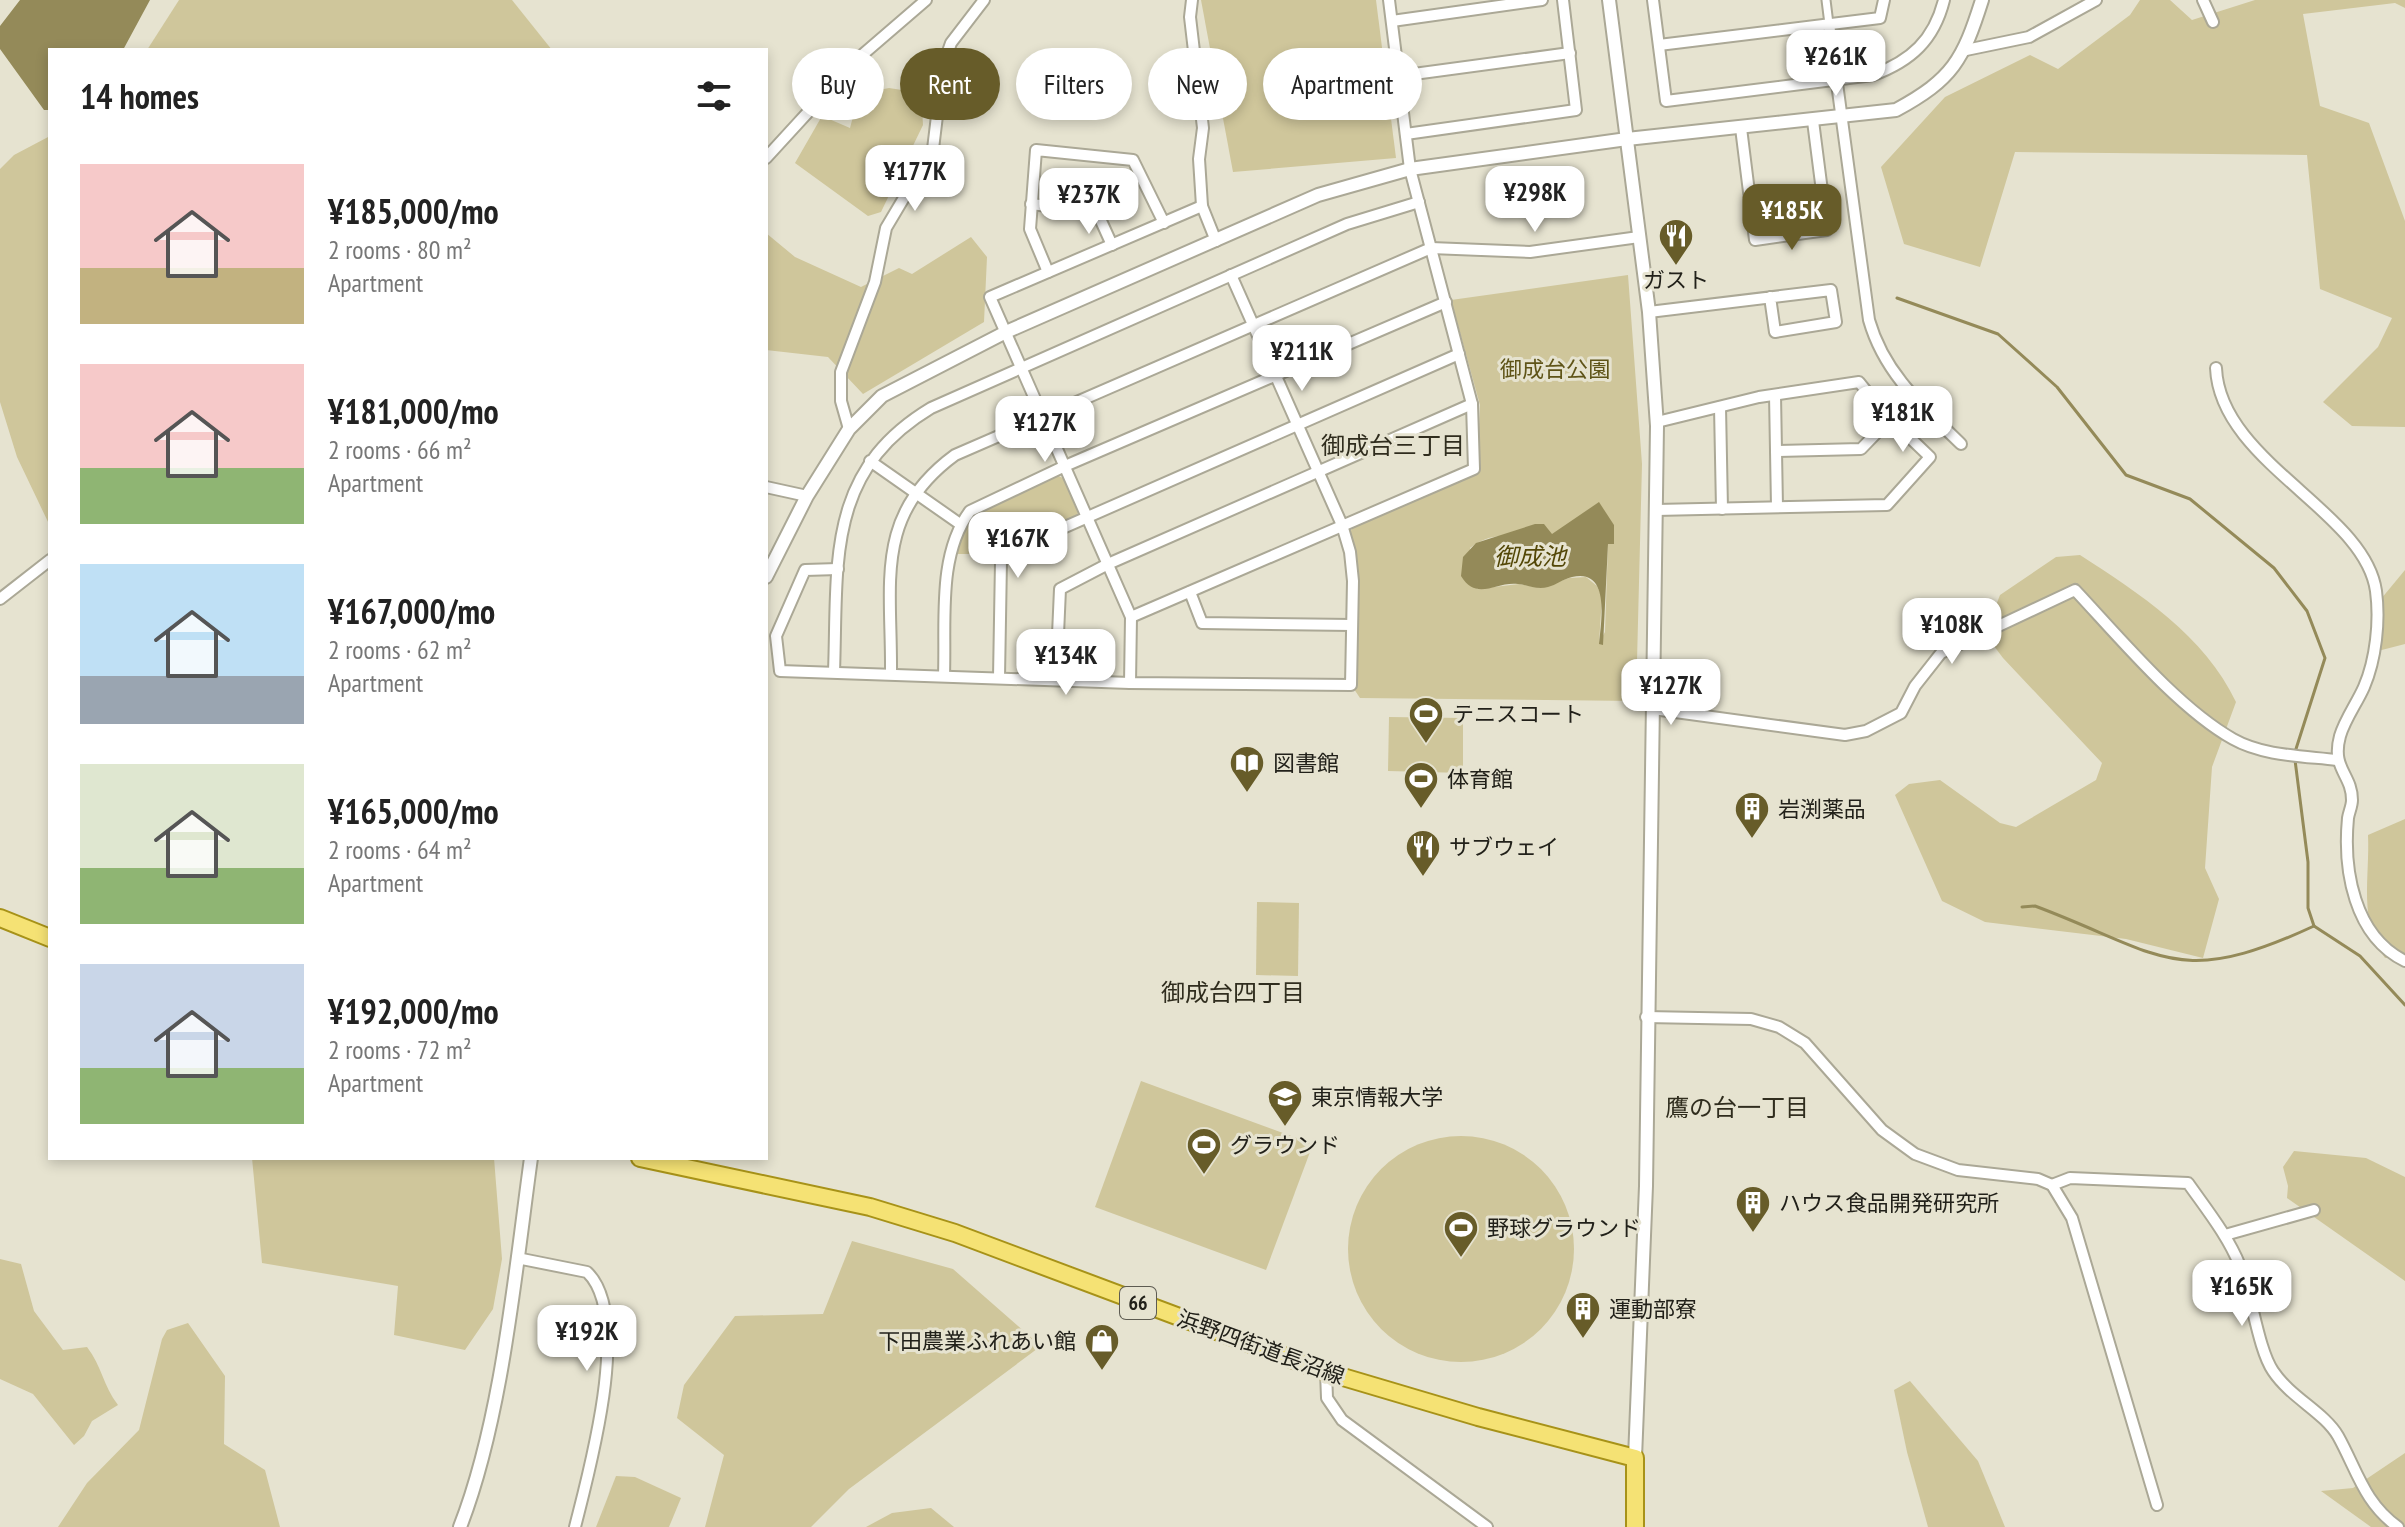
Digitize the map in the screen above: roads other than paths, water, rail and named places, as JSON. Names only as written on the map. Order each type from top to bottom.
[{"type":"main road","points":[[0,918],[48,937]]},
{"type":"main road","name":"浜野四街道長沼線","points":[[650,1160],[829,1197],[955,1233],[1326,1372],[1478,1417],[1635,1458]]},
{"type":"main road","points":[[1635,1458],[1635,1527]]},
{"type":"street","points":[[768,156],[854,62],[926,0]]},
{"type":"street","points":[[849,429],[841,401],[841,372],[875,282],[886,228],[933,149],[943,66],[951,43],[984,0]]},
{"type":"street","points":[[1192,0],[1190,17],[1203,128],[1199,159],[1202,206],[1216,241]]},
{"type":"street","points":[[1389,0],[1395,48]]},
{"type":"street","points":[[1392,21],[1542,0]]},
{"type":"street","points":[[1406,134],[1576,110],[1563,0]]},
{"type":"street","points":[[1609,0],[1649,312],[1657,422],[1646,1017],[1646,1186],[1635,1458]]},
{"type":"street","points":[[1653,0],[1666,101],[1836,81],[1873,75],[1898,66],[1915,54],[1928,39],[1944,0]]},
{"type":"street","points":[[1826,0],[1869,320],[1876,344],[1896,378],[1961,444]]},
{"type":"street","points":[[1659,45],[1880,18],[1884,0]]},
{"type":"street","points":[[768,573],[807,496],[849,429],[882,396],[900,384],[1006,332],[1318,195],[1410,169],[1627,139],[1896,110],[1927,93],[1966,50],[1982,0]]},
{"type":"street","points":[[1966,50],[2029,37],[2096,0]]},
{"type":"street","points":[[2203,0],[2213,22]]},
{"type":"street","points":[[1422,73],[1570,53]]},
{"type":"street","points":[[1131,617],[1474,469],[1472,404],[1410,169],[1404,120]]},
{"type":"street","points":[[1741,128],[1755,240],[1827,230],[1813,121]]},
{"type":"street","points":[[1048,272],[1030,229],[1036,150],[1133,160],[1164,223]]},
{"type":"street","points":[[834,672],[840,535],[849,499],[884,442],[907,422],[1021,367],[1347,224],[1419,202]]},
{"type":"street","points":[[1031,204],[1097,212],[1112,245]]},
{"type":"street","points":[[1130,683],[1131,617],[990,297],[1202,206]]},
{"type":"street","points":[[891,673],[893,546],[902,511],[936,469],[955,455],[1431,248],[1530,252],[1639,237]]},
{"type":"street","points":[[838,569],[805,570],[776,636],[780,671],[1130,683],[1351,685],[1350,552],[1342,525],[1231,275]]},
{"type":"street","points":[[1649,312],[1770,297],[1831,290],[1836,322],[1775,332],[1770,297]]},
{"type":"street","points":[[944,675],[949,556],[960,524],[970,511],[1065,466],[1446,302]]},
{"type":"street","points":[[999,677],[1003,556],[1459,354]]},
{"type":"street","points":[[2216,368],[2220,395],[2237,423],[2264,457],[2337,526],[2364,562],[2373,582],[2374,652],[2364,687],[2341,735],[2337,760],[2353,801],[2348,817],[2353,898],[2374,937],[2405,961]]},
{"type":"street","points":[[1656,510],[1887,505],[1930,457],[1890,419],[1859,382],[1775,395],[1657,422]]},
{"type":"street","points":[[1775,395],[1777,507]]},
{"type":"street","points":[[1056,680],[1060,589],[1108,564],[1472,404]]},
{"type":"street","points":[[1720,407],[1722,509]]},
{"type":"street","points":[[1776,451],[1861,449],[1890,419]]},
{"type":"street","points":[[870,461],[960,524]]},
{"type":"street","points":[[768,487],[807,496]]},
{"type":"street","points":[[0,599],[48,562]]},
{"type":"street","points":[[1653,709],[1845,735],[1866,731],[1901,713],[1915,686],[1941,653],[2075,590],[2198,713],[2235,740],[2276,753],[2337,760]]},
{"type":"street","points":[[1190,592],[1202,623],[1352,625]]},
{"type":"street","points":[[1646,1017],[1751,1019],[1779,1027],[1805,1043],[1882,1130],[1915,1154],[1958,1170],[2024,1175],[2052,1185],[2072,1218],[2157,1505]]},
{"type":"street","points":[[460,1527],[481,1459],[517,1258],[531,1160]]},
{"type":"street","points":[[2052,1185],[2070,1178],[2188,1183],[2225,1235],[2240,1265],[2272,1369],[2298,1401],[2327,1421],[2338,1435],[2365,1495],[2398,1527]]},
{"type":"street","points":[[2225,1235],[2314,1210]]},
{"type":"street","points":[[517,1258],[587,1272],[593,1278],[606,1312],[606,1354],[594,1449],[575,1527]]},
{"type":"street","points":[[1326,1372],[1327,1398],[1342,1420],[1487,1527]]},
{"type":"water","points":[[20,0],[150,0],[124,48],[48,48],[48,110],[44,110],[0,49],[0,26]]},
{"type":"water","name":"御成池","points":[[1599,502],[1614,525],[1614,544],[1608,544],[1603,645],[1599,644],[1602,611],[1598,588],[1584,576],[1544,588],[1510,584],[1480,589],[1467,584],[1461,576],[1463,557],[1476,543],[1535,524],[1544,524],[1552,534]]},
{"type":"waterway","points":[[1897,298],[1998,334],[2057,387],[2126,475],[2190,499],[2274,568],[2307,611],[2325,658],[2295,752]]},
{"type":"waterway","points":[[2295,760],[2308,862],[2308,908],[2314,926]]},
{"type":"waterway","points":[[2022,907],[2035,906],[2143,950],[2171,958],[2199,960],[2230,957],[2314,926],[2360,956],[2405,1005]]},
{"type":"place","name":"ガスト","points":[[1676,267]]},
{"type":"place","name":"テニスコート","points":[[1426,745]]},
{"type":"place","name":"図書館","points":[[1247,794]]},
{"type":"place","name":"体育館","points":[[1421,810]]},
{"type":"place","name":"岩渕薬品","points":[[1752,840]]},
{"type":"place","name":"サブウェイ","points":[[1423,878]]},
{"type":"place","name":"東京情報大学","points":[[1285,1128]]},
{"type":"place","name":"グラウンド","points":[[1204,1176]]},
{"type":"place","name":"ハウス食品開発研究所","points":[[1753,1234]]},
{"type":"place","name":"野球グラウンド","points":[[1461,1259]]},
{"type":"place","name":"運動部寮","points":[[1583,1340]]},
{"type":"place","name":"下田農業ふれあい館","points":[[1102,1372]]},
{"type":"district","name":"御成台三丁目","points":[[1393,446]]},
{"type":"district","name":"御成台四丁目","points":[[1233,993]]},
{"type":"district","name":"鷹の台一丁目","points":[[1737,1108]]},
{"type":"park label","name":"御成台公園","points":[[1555,369]]}]
